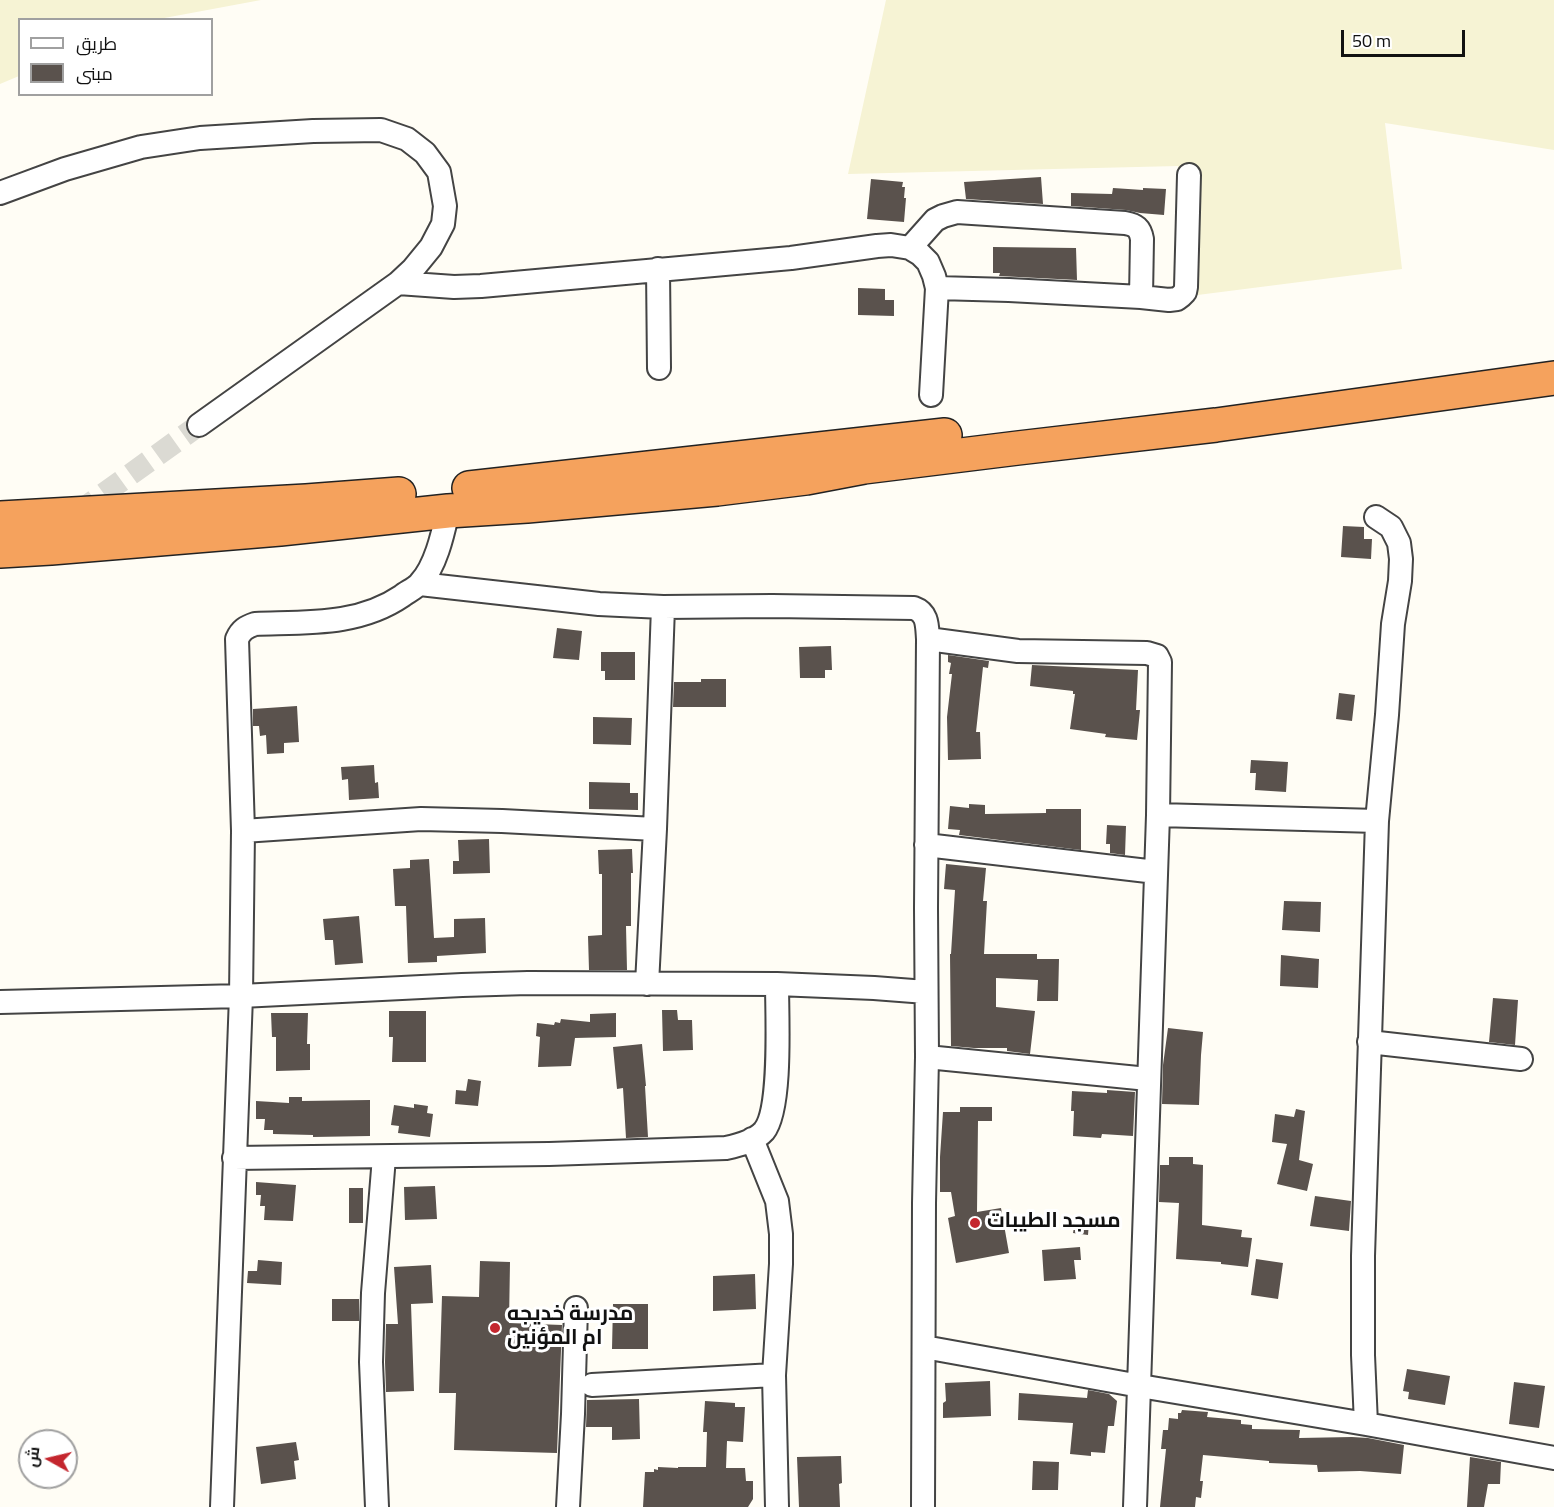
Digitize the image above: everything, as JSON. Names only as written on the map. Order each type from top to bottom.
[{"type":"highway","points":[[0,518],[306,501],[490,486],[1011,428],[1525,364],[1554,358]]},
{"type":"highway","points":[[0,551],[280,529],[448,511],[717,489],[1018,448],[1216,425],[1554,378]]},
{"type":"street","points":[[0,193],[65,169],[151,146],[200,138],[313,131],[381,130],[407,139],[425,153],[438,172],[445,206],[443,224],[431,246],[413,269],[398,283],[199,425]]},
{"type":"street","points":[[937,288],[1177,299],[1185,292],[1189,176]]},
{"type":"street","points":[[910,248],[935,220],[957,212],[1136,225],[1142,238],[1141,297]]},
{"type":"street","points":[[398,283],[454,287],[481,286],[791,258],[877,246],[891,245],[910,248],[928,262],[937,288],[931,395]]},
{"type":"street","points":[[658,269],[659,368]]},
{"type":"street","points":[[222,1507],[241,996],[243,831],[236,644],[239,633],[255,624],[316,622],[359,616],[376,611],[392,602],[420,584],[430,568],[440,543],[448,511]]},
{"type":"street","points":[[1366,1424],[1363,1256],[1377,821],[1393,624],[1401,559],[1399,543],[1391,527],[1376,517]]},
{"type":"street","points":[[420,584],[599,604],[663,607],[914,608],[925,615],[928,639],[923,1507]]},
{"type":"street","points":[[647,984],[656,829],[663,607]]},
{"type":"street","points":[[928,639],[1018,651],[1147,653],[1157,656],[1160,662],[1158,815],[1135,1507]]},
{"type":"street","points":[[1158,815],[1377,821]]},
{"type":"street","points":[[243,831],[421,819],[502,820],[656,829]]},
{"type":"street","points":[[926,845],[1156,872]]},
{"type":"street","points":[[0,1002],[241,996],[528,983],[777,984],[926,992]]},
{"type":"street","points":[[234,1158],[549,1154],[726,1148],[741,1145],[763,1131],[771,1119],[774,1107],[777,984]]},
{"type":"street","points":[[1369,1042],[1521,1059]]},
{"type":"street","points":[[927,1057],[1149,1079]]},
{"type":"street","points":[[752,1139],[777,1201],[782,1234],[774,1375],[777,1507]]},
{"type":"street","points":[[377,1507],[371,1362],[373,1293],[384,1157]]},
{"type":"street","points":[[568,1507],[576,1308]]},
{"type":"street","points":[[924,1347],[1554,1458]]},
{"type":"street","points":[[592,1384],[774,1375]]},
{"type":"shaded area","points":[[0,0],[261,0],[164,18],[18,18],[18,76],[0,84]]},
{"type":"shaded area","points":[[886,0],[1554,0],[1554,150],[1385,123],[1402,269],[1174,298],[1178,166],[848,174]]},
{"type":"building","points":[[1041,177],[1043,204],[966,199],[964,182]]},
{"type":"building","points":[[871,179],[903,182],[904,198],[906,198],[904,222],[867,219]]},
{"type":"building","points":[[1113,188],[1166,189],[1164,215],[1071,206],[1071,193],[1112,194]]},
{"type":"building","points":[[993,247],[1076,248],[1077,280],[999,276],[1000,273],[993,273]]},
{"type":"building","points":[[858,288],[885,289],[885,300],[894,300],[894,316],[858,315]]},
{"type":"building","points":[[1343,526],[1364,527],[1364,539],[1372,539],[1371,559],[1341,557]]},
{"type":"building","points":[[557,628],[582,631],[579,660],[553,658]]},
{"type":"building","points":[[831,646],[832,670],[825,670],[825,678],[800,678],[799,647]]},
{"type":"building","points":[[601,652],[635,652],[635,680],[605,680],[605,671],[601,671]]},
{"type":"building","points":[[948,655],[989,661],[988,668],[983,667],[976,732],[980,732],[981,759],[948,760],[947,717],[952,674],[949,674],[951,663],[948,662]]},
{"type":"building","points":[[1032,665],[1138,670],[1136,710],[1140,710],[1137,740],[1105,737],[1106,734],[1070,729],[1075,694],[1073,691],[1030,686]]},
{"type":"building","points":[[701,679],[726,679],[726,707],[673,707],[674,682],[701,682]]},
{"type":"building","points":[[1339,693],[1355,695],[1352,721],[1336,719]]},
{"type":"building","points":[[297,706],[299,742],[284,743],[284,753],[267,754],[266,735],[260,736],[259,726],[253,726],[253,709]]},
{"type":"building","points":[[593,717],[632,718],[631,745],[593,744]]},
{"type":"building","points":[[1251,760],[1288,762],[1286,792],[1255,790],[1256,773],[1250,773]]},
{"type":"building","points":[[374,765],[379,798],[349,800],[348,779],[342,780],[341,767]]},
{"type":"building","points":[[589,782],[630,783],[630,793],[638,793],[638,810],[589,809]]},
{"type":"building","points":[[969,804],[985,805],[985,814],[1046,813],[1046,809],[1081,809],[1081,850],[959,835],[960,830],[948,829],[950,806],[969,808]]},
{"type":"building","points":[[1107,825],[1126,826],[1125,855],[1110,853],[1110,844],[1106,844]]},
{"type":"building","points":[[489,839],[490,873],[453,874],[453,861],[459,861],[458,840]]},
{"type":"building","points":[[632,849],[631,926],[626,926],[627,970],[589,970],[588,936],[602,935],[602,874],[599,874],[598,850]]},
{"type":"building","points":[[429,859],[434,938],[454,937],[454,919],[485,918],[486,953],[437,956],[437,962],[408,963],[406,906],[395,906],[393,869],[410,868],[410,860]]},
{"type":"building","points":[[946,864],[986,868],[983,901],[987,901],[984,954],[1037,954],[1037,959],[1059,959],[1058,1001],[1037,1001],[1038,980],[996,978],[996,1007],[1035,1011],[1030,1054],[1007,1051],[1007,1048],[951,1046],[950,954],[955,890],[944,889]]},
{"type":"building","points":[[1284,901],[1321,902],[1320,932],[1282,930]]},
{"type":"building","points":[[359,916],[363,963],[335,965],[333,940],[325,940],[323,919]]},
{"type":"building","points":[[1281,955],[1319,959],[1318,988],[1280,986]]},
{"type":"building","points":[[1493,998],[1518,1000],[1515,1045],[1489,1042]]},
{"type":"building","points":[[662,1010],[677,1010],[678,1020],[692,1020],[693,1050],[663,1051]]},
{"type":"building","points":[[389,1011],[426,1011],[426,1062],[392,1062],[393,1037],[389,1037]]},
{"type":"building","points":[[271,1013],[308,1013],[307,1044],[310,1044],[310,1070],[276,1071],[276,1037],[272,1037]]},
{"type":"building","points":[[616,1013],[616,1037],[575,1038],[571,1066],[538,1067],[540,1037],[536,1036],[537,1023],[554,1025],[555,1022],[560,1023],[561,1019],[590,1022],[590,1014]]},
{"type":"building","points":[[1168,1028],[1203,1032],[1199,1105],[1162,1104],[1163,1065]]},
{"type":"building","points":[[642,1044],[648,1137],[626,1138],[623,1088],[617,1089],[613,1047]]},
{"type":"building","points":[[468,1079],[481,1081],[478,1106],[455,1104],[456,1090],[466,1091]]},
{"type":"building","points":[[1107,1090],[1135,1092],[1133,1136],[1102,1134],[1101,1138],[1073,1136],[1072,1091],[1107,1093]]},
{"type":"building","points":[[289,1097],[302,1097],[302,1101],[370,1100],[370,1136],[313,1137],[313,1135],[273,1134],[273,1130],[264,1130],[265,1119],[256,1119],[256,1101],[289,1103]]},
{"type":"building","points":[[414,1104],[428,1106],[427,1113],[433,1114],[430,1137],[398,1133],[399,1126],[391,1125],[394,1105],[414,1108]]},
{"type":"building","points":[[960,1107],[992,1107],[992,1121],[978,1121],[977,1212],[1001,1208],[1009,1253],[956,1263],[948,1218],[955,1216],[951,1192],[940,1192],[940,1157],[943,1112],[960,1112]]},
{"type":"building","points":[[1296,1109],[1305,1111],[1299,1160],[1313,1164],[1307,1191],[1277,1184],[1287,1144],[1272,1142],[1275,1114],[1294,1117]]},
{"type":"building","points":[[1169,1157],[1193,1157],[1193,1164],[1203,1165],[1202,1225],[1242,1230],[1241,1237],[1252,1238],[1248,1267],[1221,1264],[1221,1262],[1176,1259],[1179,1203],[1159,1202],[1160,1165],[1169,1165]]},
{"type":"building","points":[[256,1182],[296,1185],[293,1221],[264,1220],[265,1206],[260,1206],[261,1195],[256,1195]]},
{"type":"building","points":[[435,1186],[437,1219],[405,1220],[404,1187]]},
{"type":"building","points":[[349,1188],[363,1188],[363,1223],[349,1223]]},
{"type":"building","points":[[1315,1196],[1351,1201],[1349,1231],[1310,1226]]},
{"type":"building","points":[[1075,1221],[1089,1222],[1088,1235],[1073,1233]]},
{"type":"building","points":[[1080,1247],[1081,1260],[1074,1260],[1076,1279],[1044,1281],[1042,1250]]},
{"type":"building","points":[[1256,1259],[1283,1263],[1278,1299],[1251,1295]]},
{"type":"building","points":[[258,1260],[282,1262],[281,1285],[247,1283],[248,1271],[257,1271]]},
{"type":"building","points":[[480,1261],[510,1262],[509,1323],[562,1325],[557,1453],[454,1450],[456,1393],[439,1393],[442,1296],[479,1297]]},
{"type":"building","points":[[431,1265],[433,1303],[411,1304],[414,1391],[386,1392],[386,1324],[398,1324],[394,1267]]},
{"type":"building","points":[[755,1274],[756,1309],[713,1311],[713,1276]]},
{"type":"building","points":[[332,1299],[359,1299],[359,1321],[332,1321]]},
{"type":"building","points":[[613,1304],[648,1304],[648,1349],[612,1349]]},
{"type":"building","points":[[1407,1369],[1450,1376],[1445,1405],[1408,1399],[1409,1392],[1403,1391]]},
{"type":"building","points":[[990,1381],[991,1416],[943,1418],[943,1403],[946,1401],[945,1383]]},
{"type":"building","points":[[1514,1382],[1545,1386],[1539,1428],[1509,1424]]},
{"type":"building","points":[[1088,1390],[1109,1394],[1117,1401],[1114,1426],[1108,1426],[1105,1453],[1091,1452],[1091,1456],[1070,1454],[1073,1423],[1018,1420],[1019,1393],[1087,1398]]},
{"type":"building","points":[[639,1399],[640,1439],[612,1440],[612,1427],[586,1427],[587,1400]]},
{"type":"building","points":[[705,1401],[735,1403],[735,1407],[745,1407],[743,1442],[727,1441],[726,1468],[745,1468],[746,1481],[753,1481],[753,1499],[748,1507],[643,1507],[645,1472],[654,1472],[654,1469],[658,1470],[658,1467],[706,1467],[707,1432],[703,1432]]},
{"type":"building","points":[[1182,1410],[1208,1412],[1207,1417],[1241,1420],[1241,1424],[1252,1425],[1252,1429],[1300,1430],[1299,1438],[1368,1438],[1404,1445],[1401,1474],[1360,1471],[1318,1472],[1317,1465],[1269,1463],[1269,1461],[1203,1455],[1201,1498],[1196,1497],[1195,1507],[1160,1507],[1166,1449],[1161,1449],[1163,1430],[1168,1430],[1169,1418],[1178,1419],[1178,1413]]},
{"type":"building","points":[[296,1442],[299,1460],[294,1461],[296,1479],[261,1484],[256,1447]]},
{"type":"building","points":[[841,1456],[840,1507],[799,1507],[797,1457]]},
{"type":"building","points":[[1470,1457],[1501,1462],[1500,1484],[1488,1484],[1484,1507],[1467,1507]]},
{"type":"building","points":[[1033,1461],[1059,1462],[1058,1490],[1032,1490]]},
{"type":"tunnel","points":[[77,513],[199,425]]},
{"type":"place","name":"مسجد الطيبات","points":[[975,1223]]},
{"type":"place","name":"مدرسة خديجه ام المؤنين","points":[[495,1328]]}]
